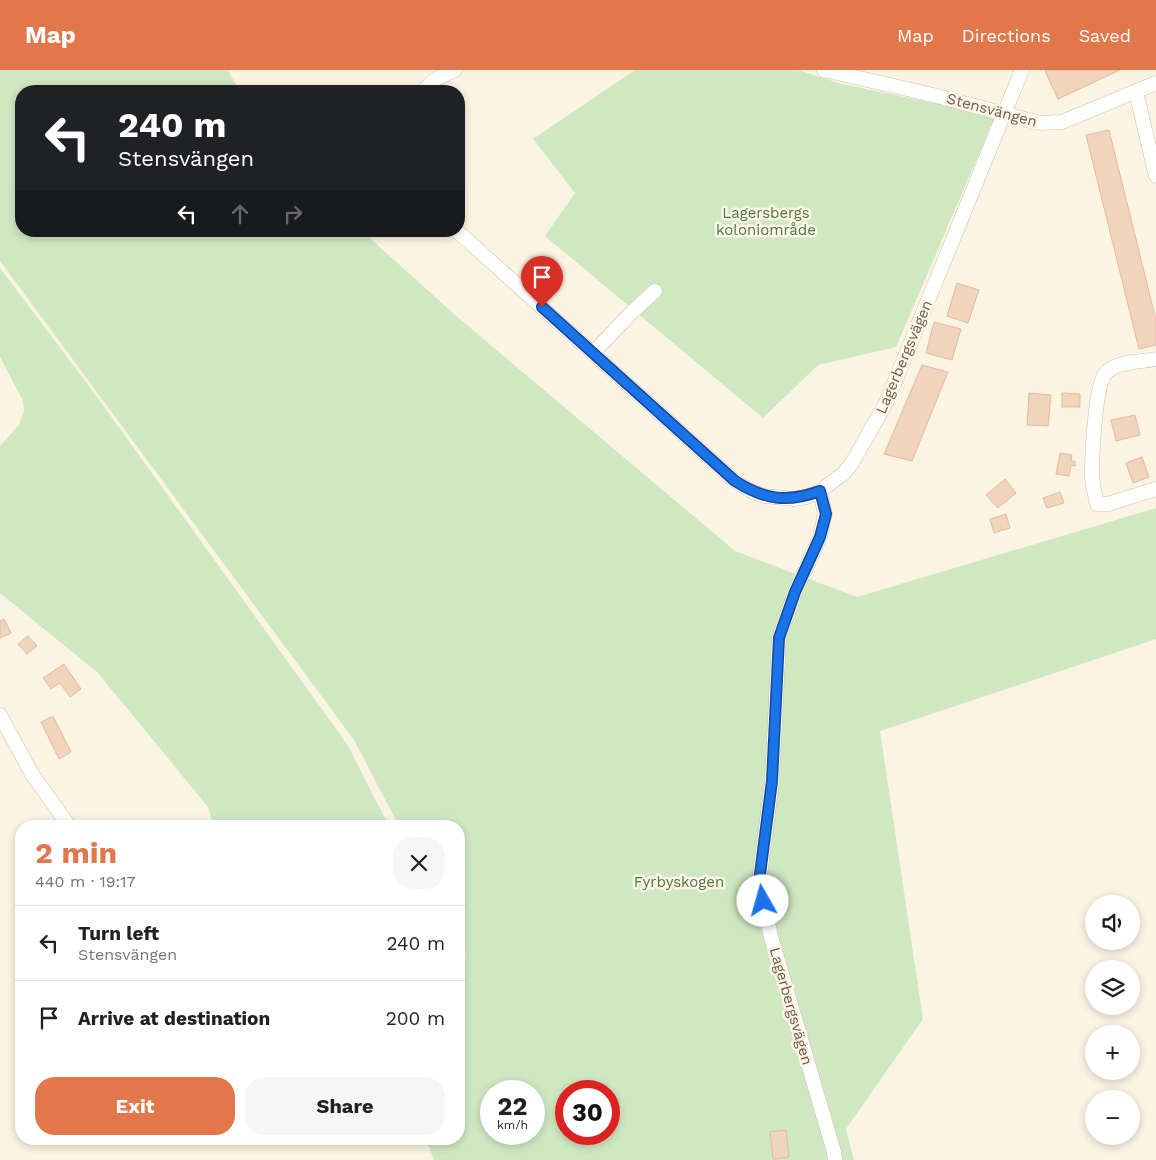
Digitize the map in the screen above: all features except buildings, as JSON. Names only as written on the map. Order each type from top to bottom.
[{"type":"street","points":[[430,85],[436,79],[455,70]]},
{"type":"street","name":"Stensvängen","points":[[825,70],[933,94],[1040,123],[1062,122],[1156,84]]},
{"type":"street","name":"Lagerbergsvägen","points":[[835,1160],[771,937],[759,882],[772,781],[779,638],[795,592],[822,530],[826,514],[820,491],[844,473],[852,463],[887,401],[1022,70]]},
{"type":"street","points":[[1136,92],[1156,176]]},
{"type":"street","points":[[464,237],[728,475],[751,491],[764,496],[794,499],[806,497],[820,491]]},
{"type":"street","points":[[593,353],[632,312],[656,291]]},
{"type":"street","points":[[1156,359],[1112,368],[1101,381],[1096,416],[1092,474],[1097,504],[1108,504],[1156,489]]},
{"type":"street","points":[[0,715],[32,774],[65,820]]},
{"type":"green space","name":"Fyrbyskogen","points":[[0,70],[228,70],[236,85],[15,85],[15,237],[369,237],[455,315],[735,551],[857,597],[1156,508],[1156,639],[880,731],[923,1019],[846,1129],[854,1160],[434,1160],[428,1145],[465,1145],[465,960],[467,957],[465,953],[465,820],[396,820],[354,740],[0,261]]},
{"type":"green space","name":"Lagersbergs koloniområde","points":[[635,70],[798,70],[842,84],[953,107],[994,119],[896,347],[818,365],[763,418],[545,236],[575,193],[533,139]]},
{"type":"green space","points":[[0,268],[97,397],[347,744],[386,820],[212,820],[208,807],[98,673],[0,593],[0,446],[19,425],[24,411],[23,401],[0,357]]},
{"type":"route","points":[[542,307],[735,481],[751,491],[764,496],[779,498],[794,499],[806,497],[820,491],[826,514],[824,523],[820,537],[795,592],[779,638],[772,781],[759,882],[763,901]]}]
